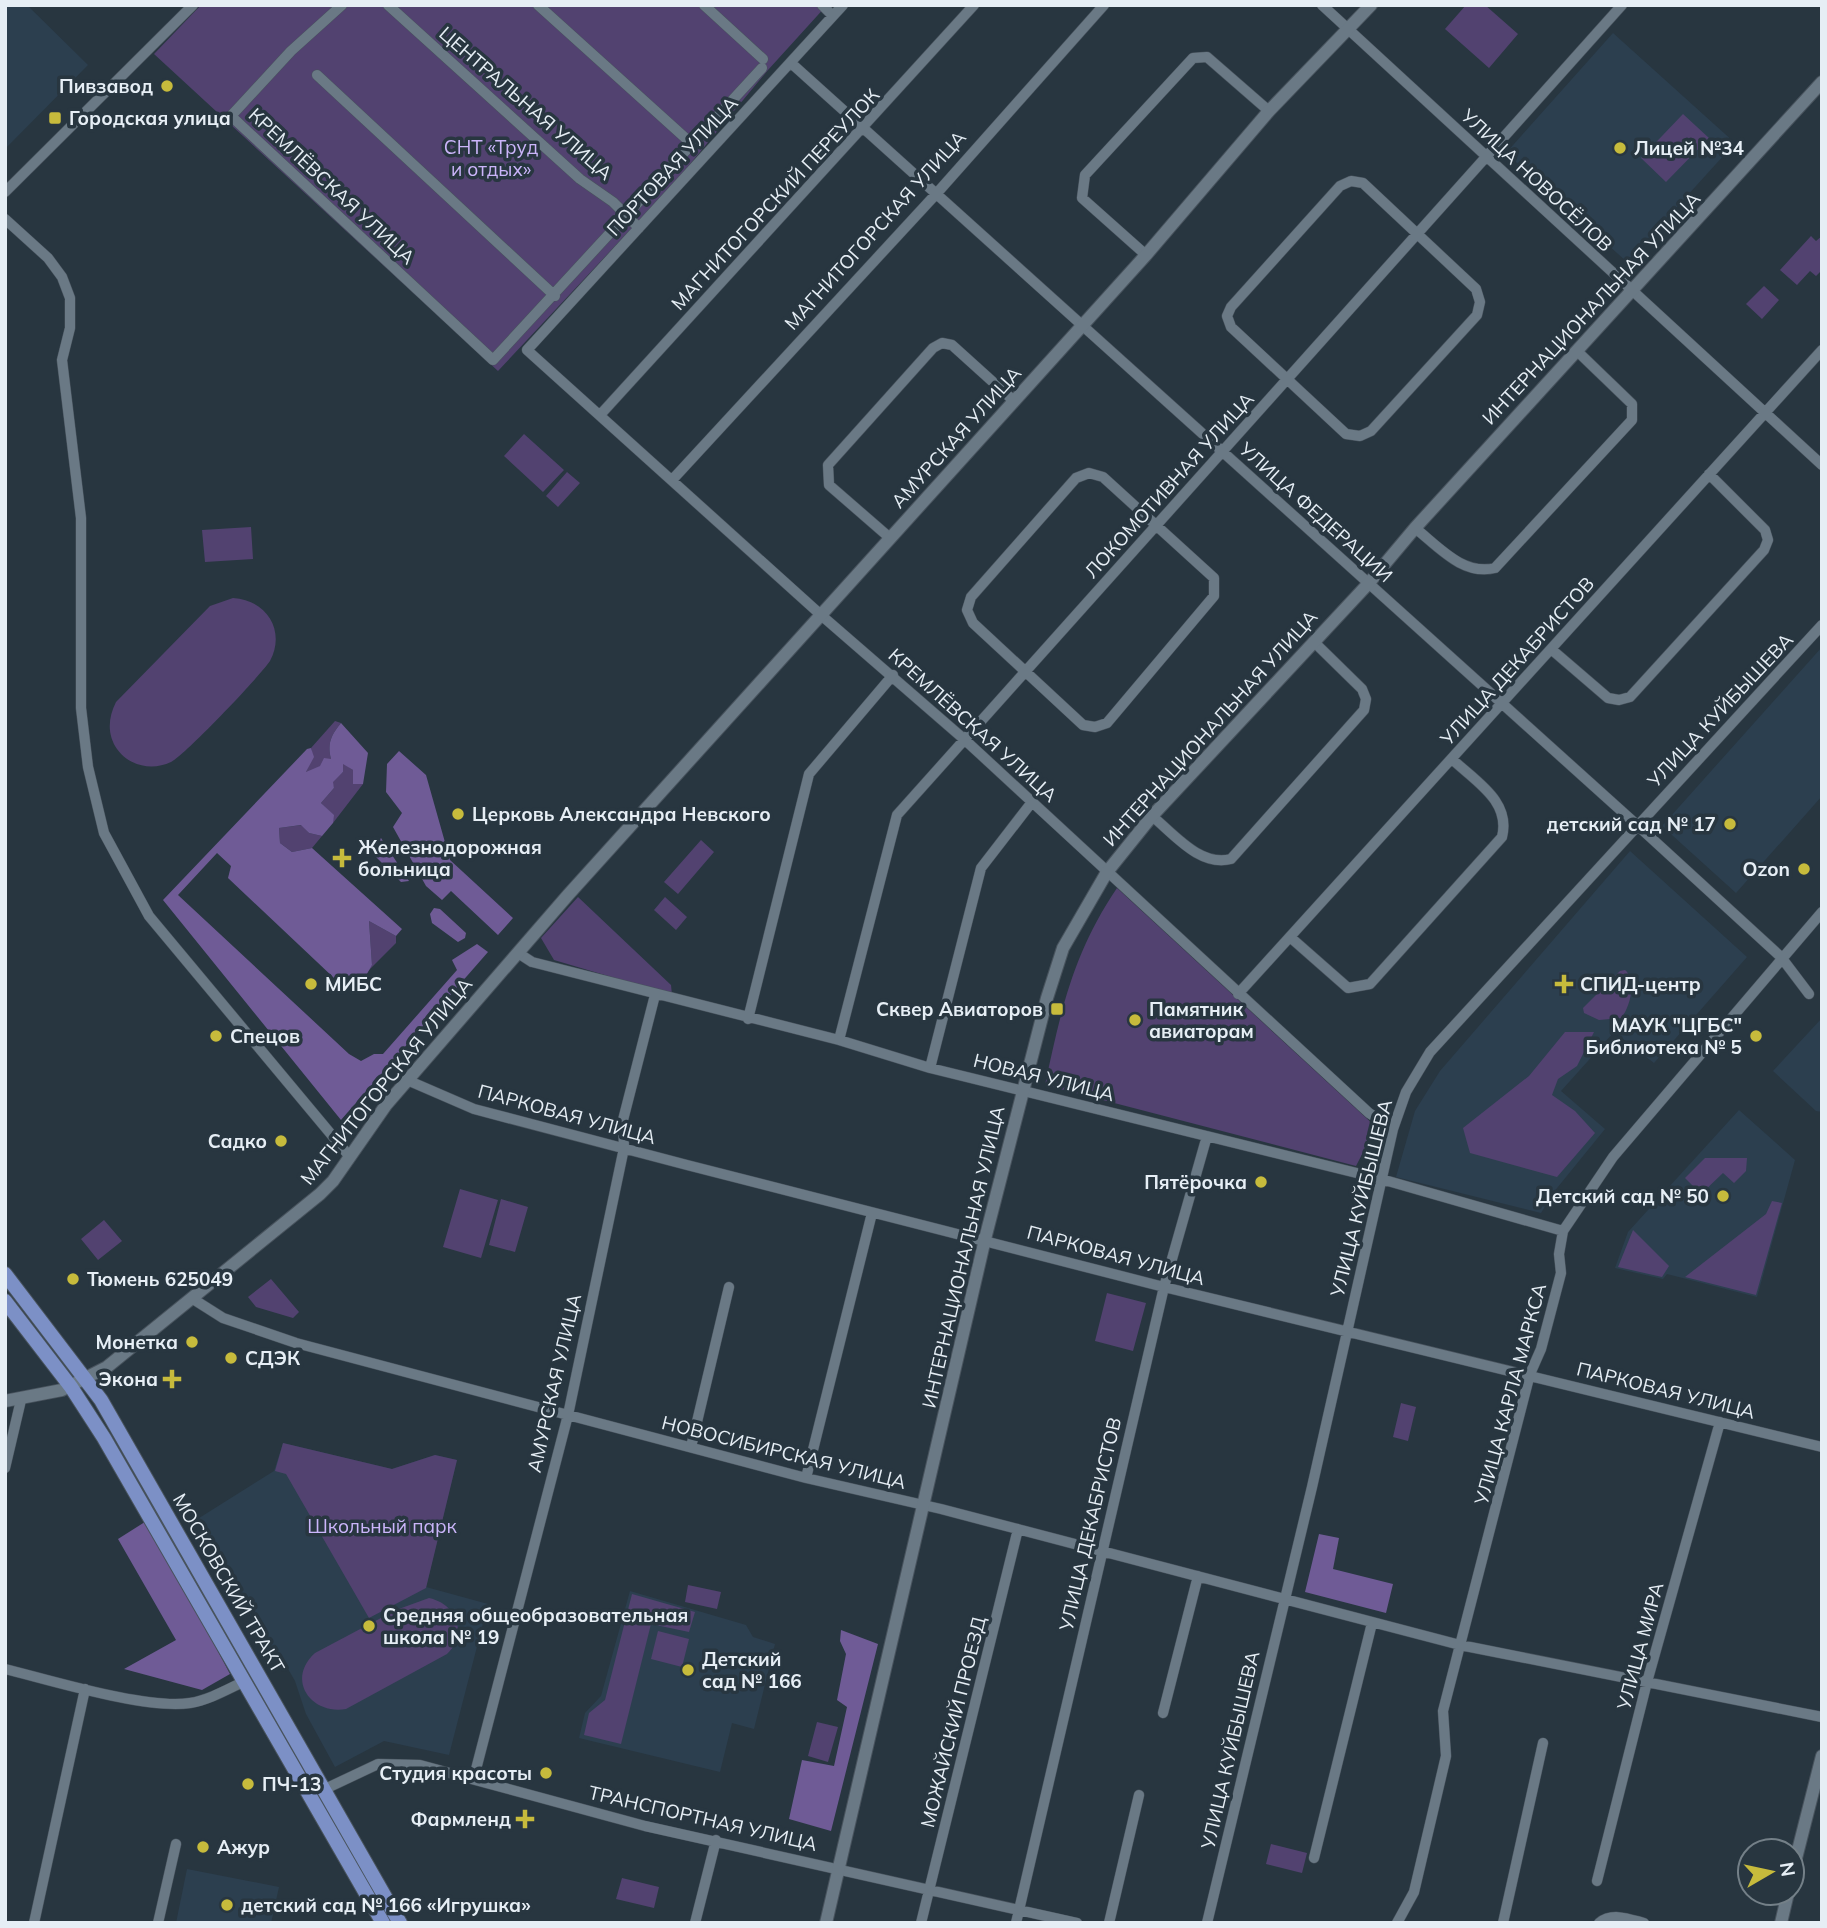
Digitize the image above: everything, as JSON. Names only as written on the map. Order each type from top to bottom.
[{"type":"main road","name":"МОСКОВСКИЙ ТРАКТ","points":[[5,1275],[87,1379],[400,1923]]},
{"type":"main road","name":"МОСКОВСКИЙ ТРАКТ","points":[[5,1301],[71,1387],[104,1438],[383,1923]]},
{"type":"street","name":"КРЕМЛЁВСКАЯ УЛИЦА","points":[[342,5],[291,51],[231,116],[493,360],[555,296]]},
{"type":"street","name":"ЦЕНТРАЛЬНАЯ УЛИЦА","points":[[388,5],[580,179],[639,228]]},
{"type":"street","points":[[538,5],[692,145]]},
{"type":"street","points":[[317,75],[555,296],[763,63],[704,5]]},
{"type":"street","points":[[822,5],[833,16]]},
{"type":"street","name":"ПОРТОВАЯ УЛИЦА","points":[[527,350],[843,5]]},
{"type":"street","name":"МАГНИТОГОРСКИЙ ПЕРЕУЛОК","points":[[600,415],[974,5]]},
{"type":"street","name":"МАГНИТОГОРСКАЯ УЛИЦА","points":[[673,480],[937,193],[1104,5]]},
{"type":"street","name":"УЛИЦА НОВОСЁЛОВ","points":[[1322,5],[1822,465]]},
{"type":"street","name":"АМУРСКАЯ УЛИЦА","points":[[568,895],[1146,255],[1269,111],[1371,5]]},
{"type":"street","name":"ЛОКОМОТИВНАЯ УЛИЦА","points":[[839,1040],[897,815],[1622,5]]},
{"type":"street","points":[[5,192],[191,6]]},
{"type":"street","points":[[1146,255],[1082,198],[1085,175],[1193,58],[1207,57],[1269,111]]},
{"type":"street","name":"УЛИЦА ФЕДЕРАЦИИ","points":[[791,63],[1637,825],[1781,957],[1809,995]]},
{"type":"street","name":"ИНТЕРНАЦИОНАЛЬНАЯ УЛИЦА","points":[[827,1923],[985,1239],[1063,948],[1107,872],[1152,816],[1368,584],[1415,528],[1822,82]]},
{"type":"street","points":[[1351,181],[1363,183],[1418,233],[1476,289],[1480,302],[1477,315],[1371,431],[1360,436],[1346,434],[1286,382],[1231,327],[1227,316],[1231,307],[1340,187],[1351,181]]},
{"type":"street","points":[[5,219],[48,258],[62,276],[71,298],[70,328],[62,360],[81,510],[81,708],[88,767],[104,833],[149,916],[350,1157]]},
{"type":"street","points":[[890,538],[829,485],[828,465],[933,348],[942,343],[952,345],[1014,401]]},
{"type":"street","name":"КРЕМЛЁВСКАЯ УЛИЦА","points":[[527,350],[821,615],[965,740],[1369,1112],[1393,1129]]},
{"type":"street","name":"УЛИЦА ДЕКАБРИСТОВ","points":[[1238,994],[1822,350]]},
{"type":"street","points":[[1415,528],[1467,569],[1482,571],[1494,568],[1632,420],[1632,404],[1577,351]]},
{"type":"street","points":[[1089,473],[1103,477],[1156,526],[1214,578],[1214,596],[1107,723],[1095,727],[1083,725],[973,623],[968,610],[971,597],[1076,478],[1089,473]]},
{"type":"street","points":[[1551,649],[1608,698],[1630,698],[1756,560],[1768,540],[1765,530],[1709,474]]},
{"type":"street","name":"УЛИЦА КУЙБЫШЕВА","points":[[1207,1923],[1348,1330],[1381,1179],[1393,1129],[1406,1091],[1430,1052],[1822,625]]},
{"type":"street","points":[[1152,816],[1203,858],[1218,862],[1231,859],[1364,710],[1366,699],[1362,689],[1314,642]]},
{"type":"street","points":[[748,1019],[809,774],[893,675]]},
{"type":"street","points":[[1290,937],[1348,988],[1370,984],[1502,837],[1506,823],[1503,807],[1452,759]]},
{"type":"street","points":[[930,1068],[981,868],[1032,802]]},
{"type":"street","name":"МАГНИТОГОРСКАЯ УЛИЦА","points":[[5,1401],[71,1387],[124,1355],[320,1194],[407,1080],[568,895]]},
{"type":"street","name":"УЛИЦА КАРЛА МАРКСА","points":[[1397,1923],[1414,1892],[1446,1756],[1443,1711],[1530,1374],[1541,1349],[1561,1273],[1559,1254],[1563,1231],[1614,1157],[1781,957],[1822,912]]},
{"type":"street","name":"НОВАЯ УЛИЦА","points":[[518,953],[532,962],[655,995],[839,1040],[930,1068],[1381,1179],[1563,1231]]},
{"type":"street","name":"АМУРСКАЯ УЛИЦА","points":[[474,1777],[568,1415],[624,1148],[624,1120],[655,995]]},
{"type":"street","name":"ПАРКОВАЯ УЛИЦА","points":[[407,1080],[474,1109],[872,1213],[1822,1447]]},
{"type":"street","name":"УЛИЦА ДЕКАБРИСТОВ","points":[[1016,1923],[1164,1287],[1207,1136]]},
{"type":"street","points":[[806,1478],[872,1213]]},
{"type":"street","points":[[691,1447],[729,1287]]},
{"type":"street","name":"НОВОСИБИРСКАЯ УЛИЦА","points":[[193,1299],[223,1318],[296,1342],[806,1478],[1101,1550],[1460,1645],[1822,1717]]},
{"type":"street","points":[[5,1468],[21,1399]]},
{"type":"street","name":"УЛИЦА МИРА","points":[[1597,1881],[1647,1682],[1720,1422]]},
{"type":"street","name":"МОЖАЙСКИЙ ПРОЕЗД","points":[[921,1923],[1018,1529]]},
{"type":"street","points":[[1163,1713],[1198,1576]]},
{"type":"street","points":[[1314,1858],[1373,1623]]},
{"type":"street","points":[[5,1669],[85,1689],[173,1704],[205,1699],[245,1681]]},
{"type":"street","points":[[34,1923],[85,1689]]},
{"type":"street","points":[[1503,1923],[1543,1743]]},
{"type":"street","points":[[1801,1837],[1822,1756]]},
{"type":"street","name":"ТРАНСПОРТНАЯ УЛИЦА","points":[[325,1789],[363,1769],[390,1762],[420,1765],[474,1777],[645,1826],[1077,1923]]},
{"type":"street","points":[[1109,1923],[1139,1795]]},
{"type":"street","points":[[695,1923],[716,1840]]},
{"type":"street","points":[[158,1923],[176,1844]]},
{"type":"street","points":[[1602,1920],[1618,1917],[1644,1923]]},
{"type":"shaded area","points":[[5,5],[27,5],[88,65],[5,149]]},
{"type":"shaded area","name":"Лицей №34","points":[[1613,33],[1735,143],[1627,262],[1506,153]]},
{"type":"shaded area","points":[[1822,647],[1822,796],[1736,893],[1662,826]]},
{"type":"shaded area","points":[[341,723],[368,753],[363,784],[353,784],[353,770],[343,764],[343,772],[333,782],[334,788],[321,803],[334,815],[333,823],[322,836],[309,833],[301,825],[279,828],[280,843],[292,852],[312,848],[402,929],[396,936],[369,921],[372,965],[360,986],[346,974],[334,978],[228,878],[231,866],[217,853],[178,895],[349,1054],[361,1061],[374,1054],[383,1054],[457,970],[452,960],[477,944],[488,952],[341,1120],[163,900],[307,749],[311,748],[314,757],[306,772],[320,766],[324,758],[331,759],[331,740]]},
{"type":"shaded area","points":[[399,751],[426,775],[450,860],[513,918],[498,935],[451,891],[442,900],[426,886],[393,827],[402,813],[386,792],[387,764]]},
{"type":"shaded area","points":[[381,838],[409,881],[401,882],[376,857],[375,846]]},
{"type":"shaded area","points":[[1630,851],[1747,957],[1654,1063],[1614,1032],[1561,1091],[1605,1129],[1553,1193],[1541,1213],[1396,1177],[1415,1111],[1440,1071]]},
{"type":"shaded area","points":[[434,908],[440,909],[466,933],[465,938],[458,942],[432,923],[430,914]]},
{"type":"shaded area","points":[[1822,1018],[1822,1112],[1816,1111],[1773,1071]]},
{"type":"shaded area","name":"Детский сад № 50","points":[[1739,1110],[1795,1160],[1757,1297],[1667,1274],[1663,1279],[1615,1268],[1628,1232]]},
{"type":"shaded area","name":"Средняя общеобразовательная школа № 19","points":[[283,1443],[392,1469],[435,1455],[457,1460],[426,1587],[488,1604],[449,1755],[384,1741],[335,1767],[306,1714],[295,1681],[280,1655],[268,1647],[196,1520],[274,1471]]},
{"type":"shaded area","points":[[148,1520],[230,1674],[202,1690],[124,1669],[176,1640],[118,1539]]},
{"type":"shaded area","points":[[1319,1534],[1339,1538],[1333,1569],[1393,1584],[1386,1613],[1305,1592]]},
{"type":"shaded area","name":"Детский сад № 166","points":[[630,1591],[746,1625],[753,1637],[775,1644],[754,1729],[732,1723],[720,1772],[579,1738],[585,1713],[601,1696]]},
{"type":"shaded area","points":[[841,1630],[878,1644],[831,1831],[789,1819],[802,1760],[834,1766],[847,1707],[837,1700],[846,1654],[840,1641]]},
{"type":"shaded area","name":"детский сад № 166 «Игрушка»","points":[[187,1869],[279,1887],[271,1923],[176,1923]]},
{"type":"green space","name":"СНТ «Труд и отдых»","points":[[201,5],[827,5],[768,70],[676,181],[498,371],[154,54]]},
{"type":"green space","points":[[1466,5],[1485,5],[1518,34],[1489,68],[1445,29]]},
{"type":"green space","points":[[1683,114],[1709,138],[1666,182],[1641,158]]},
{"type":"green space","points":[[1811,236],[1816,241],[1822,236],[1822,270],[1816,276],[1810,271],[1797,285],[1780,270]]},
{"type":"green space","points":[[1764,286],[1779,300],[1762,319],[1746,304]]},
{"type":"green space","points":[[524,434],[564,470],[543,492],[504,456]]},
{"type":"green space","points":[[567,472],[580,483],[558,507],[546,496]]},
{"type":"green space","points":[[251,527],[253,559],[205,562],[202,530]]},
{"type":"green space","points":[[233,598],[255,604],[270,619],[276,639],[270,661],[222,715],[171,762],[156,766],[134,763],[117,749],[110,732],[111,714],[116,702],[210,606]]},
{"type":"green space","points":[[335,721],[341,723],[331,740],[331,759],[312,772],[306,772],[313,757],[311,748]]},
{"type":"green space","points":[[343,763],[353,770],[353,784],[363,784],[333,823],[333,815],[321,803],[334,788],[332,782],[343,772]]},
{"type":"green space","points":[[302,825],[309,833],[322,836],[312,848],[292,852],[280,843],[279,828]]},
{"type":"green space","points":[[701,840],[714,852],[678,894],[664,882]]},
{"type":"green space","name":"Сквер Авиаторов","points":[[1117,888],[1376,1127],[1356,1166],[1045,1085],[1070,983],[1089,936]]},
{"type":"green space","points":[[578,897],[671,985],[672,995],[554,960],[541,938]]},
{"type":"green space","points":[[665,897],[687,917],[676,930],[654,910]]},
{"type":"green space","points":[[369,921],[396,936],[396,943],[364,975],[372,965]]},
{"type":"green space","points":[[1625,970],[1631,980],[1631,994],[1621,1018],[1599,1020],[1584,1013],[1583,1008],[1620,971]]},
{"type":"green space","points":[[1565,1032],[1594,1032],[1577,1066],[1558,1079],[1552,1095],[1575,1111],[1595,1133],[1557,1177],[1470,1153],[1463,1128],[1529,1076]]},
{"type":"green space","points":[[1705,1158],[1747,1158],[1746,1171],[1734,1183],[1723,1173],[1701,1194],[1685,1178]]},
{"type":"green space","points":[[460,1189],[498,1200],[481,1258],[443,1247]]},
{"type":"green space","points":[[501,1199],[528,1207],[515,1252],[489,1245]]},
{"type":"green space","points":[[1772,1201],[1782,1203],[1756,1295],[1685,1277],[1766,1214]]},
{"type":"green space","points":[[104,1220],[122,1241],[98,1260],[81,1239]]},
{"type":"green space","points":[[1633,1230],[1669,1266],[1662,1277],[1618,1267]]},
{"type":"green space","points":[[271,1279],[299,1312],[293,1318],[256,1307],[248,1297]]},
{"type":"green space","points":[[1107,1293],[1146,1303],[1133,1351],[1095,1341]]},
{"type":"green space","points":[[1401,1403],[1416,1407],[1408,1441],[1393,1437]]},
{"type":"green space","name":"Школьный парк","points":[[283,1443],[392,1469],[435,1455],[457,1460],[426,1588],[369,1618],[286,1474],[275,1471]]},
{"type":"green space","points":[[688,1585],[721,1592],[717,1609],[685,1602]]},
{"type":"green space","points":[[632,1594],[695,1612],[689,1632],[651,1624],[621,1744],[584,1735],[589,1713],[605,1700]]},
{"type":"green space","points":[[429,1598],[447,1606],[456,1621],[457,1638],[447,1654],[346,1709],[322,1706],[306,1693],[303,1674],[315,1653],[396,1610]]},
{"type":"green space","points":[[658,1631],[689,1639],[682,1667],[651,1659]]},
{"type":"green space","points":[[817,1722],[838,1727],[828,1762],[808,1756]]},
{"type":"green space","points":[[1271,1844],[1307,1853],[1302,1873],[1266,1864]]},
{"type":"green space","points":[[622,1878],[659,1887],[654,1908],[616,1899]]},
{"type":"place","name":"Пивзавод","points":[[167,86]]},
{"type":"place","name":"Городская улица","points":[[55,118]]},
{"type":"place","name":"Лицей №34","points":[[1620,148]]},
{"type":"place","name":"Церковь Александра Невского","points":[[458,814]]},
{"type":"place","name":"детский сад № 17","points":[[1730,824]]},
{"type":"place","name":"Железнодорожная больница","points":[[342,858]]},
{"type":"place","name":"Ozon","points":[[1804,869]]},
{"type":"place","name":"МИБС","points":[[311,984]]},
{"type":"place","name":"СПИД-центр","points":[[1564,984]]},
{"type":"place","name":"Сквер Авиаторов","points":[[1057,1009]]},
{"type":"place","name":"Памятник авиаторам","points":[[1135,1020]]},
{"type":"place","name":"Спецов","points":[[216,1036]]},
{"type":"place","name":"МАУК \"ЦГБС\" Библиотека № 5","points":[[1756,1036]]},
{"type":"place","name":"Садко","points":[[281,1141]]},
{"type":"place","name":"Пятёрочка","points":[[1261,1182]]},
{"type":"place","name":"Детский сад № 50","points":[[1723,1196]]},
{"type":"place","name":"Тюмень 625049","points":[[73,1279]]},
{"type":"place","name":"Монетка","points":[[192,1342]]},
{"type":"place","name":"СДЭК","points":[[231,1358]]},
{"type":"place","name":"Экона","points":[[172,1379]]},
{"type":"place","name":"Средняя общеобразовательная школа № 19","points":[[369,1626]]},
{"type":"place","name":"Детский сад № 166","points":[[688,1670]]},
{"type":"place","name":"Студия красоты","points":[[546,1773]]},
{"type":"place","name":"ПЧ-13","points":[[248,1784]]},
{"type":"place","name":"Фармленд","points":[[525,1819]]},
{"type":"place","name":"Ажур","points":[[203,1847]]},
{"type":"place","name":"детский сад № 166 «Игрушка»","points":[[227,1905]]}]
